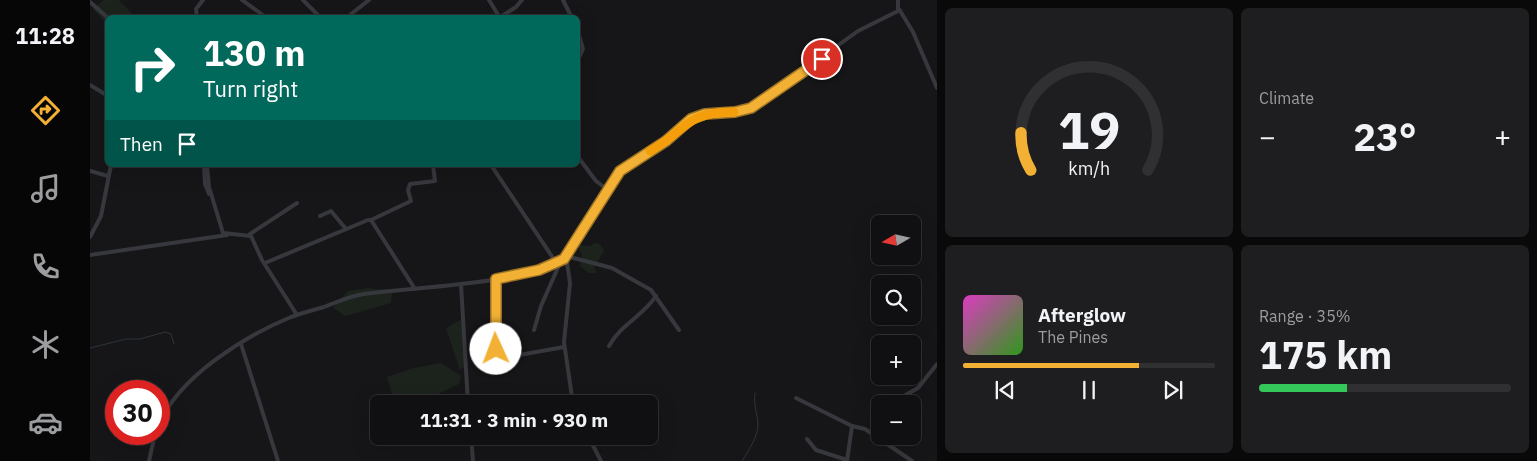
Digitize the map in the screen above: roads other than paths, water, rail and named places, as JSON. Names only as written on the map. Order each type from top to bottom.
[{"type":"street","points":[[197,15],[196,8],[203,0]]},
{"type":"street","points":[[242,0],[263,15]]},
{"type":"street","points":[[303,0],[318,15]]},
{"type":"street","points":[[350,15],[370,0]]},
{"type":"street","points":[[489,0],[498,15]]},
{"type":"street","points":[[502,15],[516,7],[522,0]]},
{"type":"street","points":[[564,0],[571,15]]},
{"type":"street","points":[[898,0],[899,8],[913,32],[937,88]]},
{"type":"street","points":[[90,2],[105,15]]},
{"type":"street","points":[[534,330],[541,306],[559,263],[566,256],[624,168],[666,141],[691,119],[705,114],[735,112],[751,108],[822,59],[853,34],[895,13],[899,8]]},
{"type":"street","points":[[580,38],[583,49],[580,56]]},
{"type":"street","points":[[90,85],[105,94]]},
{"type":"street","points":[[580,160],[596,181],[608,190]]},
{"type":"street","points":[[90,237],[101,216],[111,167]]},
{"type":"street","points":[[206,167],[212,198],[221,228],[227,235]]},
{"type":"street","points":[[266,263],[411,201],[408,190],[410,184],[435,181],[433,167]]},
{"type":"street","points":[[493,167],[559,263]]},
{"type":"street","points":[[90,171],[108,176]]},
{"type":"street","points":[[90,255],[227,235],[250,234],[297,203]]},
{"type":"street","points":[[320,216],[331,211],[346,229]]},
{"type":"street","points":[[370,220],[415,289]]},
{"type":"street","points":[[250,234],[297,315]]},
{"type":"street","points":[[566,256],[612,268],[651,290],[679,330]]},
{"type":"street","points":[[566,256],[570,283],[564,347],[572,395]]},
{"type":"street","points":[[170,409],[193,377],[241,344],[297,315],[356,295],[496,279],[539,270],[559,263]]},
{"type":"street","points":[[496,279],[497,359],[564,347]]},
{"type":"street","points":[[461,284],[467,395]]},
{"type":"street","points":[[609,346],[619,331],[648,308],[656,296]]},
{"type":"street","points":[[241,344],[278,461]]},
{"type":"street","points":[[906,395],[918,388],[937,364]]},
{"type":"street","points":[[796,398],[852,426],[865,429],[912,461]]},
{"type":"street","points":[[807,439],[816,450],[847,461],[852,426]]},
{"type":"street","points":[[149,461],[153,445]]},
{"type":"street","points":[[472,445],[473,461]]},
{"type":"street","points":[[593,445],[601,461]]},
{"type":"waterway","points":[[90,348],[126,339],[140,339],[165,332],[171,334],[174,344]]},
{"type":"waterway","points":[[742,461],[758,429],[755,393]]}]
